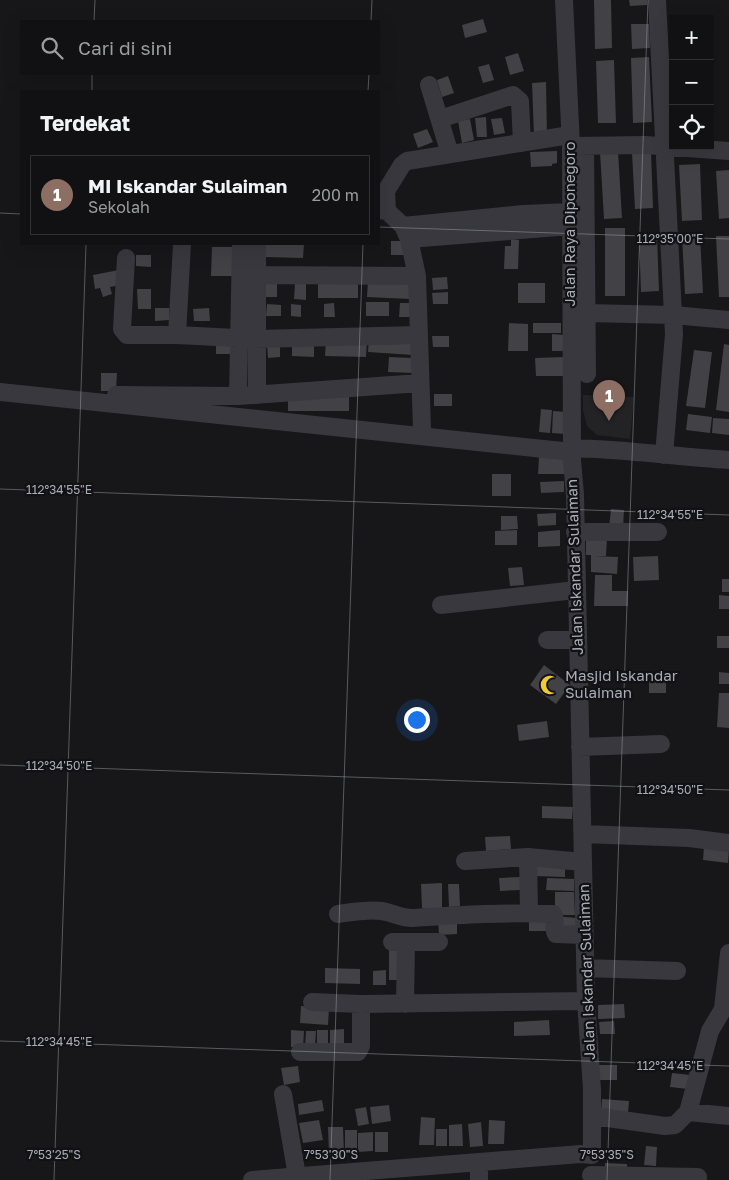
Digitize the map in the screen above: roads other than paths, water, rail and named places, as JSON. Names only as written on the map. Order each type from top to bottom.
[{"type":"street","name":"Jalan Raya Diponegoro","points":[[564,0],[575,142],[571,219],[570,320],[572,450]]},
{"type":"street","points":[[657,0],[674,334],[664,455]]},
{"type":"street","points":[[429,85],[450,154]]},
{"type":"street","points":[[440,120],[513,95],[520,101],[522,143]]},
{"type":"street","points":[[575,142],[587,313],[587,374]]},
{"type":"street","points":[[422,429],[417,276],[406,233],[383,211],[383,191],[402,165],[407,161],[522,143],[575,142],[729,151]]},
{"type":"street","points":[[406,233],[429,231],[523,214],[571,219]]},
{"type":"street","points":[[177,335],[182,245]]},
{"type":"street","points":[[241,245],[248,338],[257,395]]},
{"type":"street","points":[[238,396],[257,275],[257,245]]},
{"type":"street","points":[[126,258],[122,325],[123,332],[127,334],[248,338],[419,335]]},
{"type":"street","points":[[257,275],[417,276]]},
{"type":"street","points":[[587,313],[673,315],[729,320]]},
{"type":"street","points":[[89,395],[238,396],[420,383]]},
{"type":"street","points":[[0,392],[572,450],[609,449],[729,460]]},
{"type":"street","name":"Jalan Iskandar Sulaiman","points":[[572,450],[583,834],[584,968],[593,1116],[591,1177]]},
{"type":"street","points":[[575,532],[658,532]]},
{"type":"street","points":[[441,605],[576,590]]},
{"type":"street","points":[[547,640],[578,640]]},
{"type":"street","points":[[580,747],[661,744]]},
{"type":"street","points":[[583,834],[689,838],[729,843]]},
{"type":"street","points":[[528,857],[528,912]]},
{"type":"street","points":[[465,861],[528,857],[583,862]]},
{"type":"street","points":[[338,914],[374,910],[385,911],[402,918],[481,913],[528,912],[554,914],[554,932],[556,934],[584,935]]},
{"type":"street","points":[[405,1004],[399,942],[439,942]]},
{"type":"street","points":[[593,1116],[670,1126],[675,1125],[688,1112],[710,1031],[722,1009],[729,953]]},
{"type":"street","points":[[584,968],[677,971]]},
{"type":"street","points":[[312,1002],[405,1004],[586,1001]]},
{"type":"street","points":[[300,1052],[358,1052],[361,1046],[361,1004]]},
{"type":"street","points":[[283,1094],[297,1176]]},
{"type":"street","points":[[688,1112],[729,1116]]},
{"type":"street","points":[[252,1180],[592,1154]]},
{"type":"street","points":[[479,1162],[479,1180]]},
{"type":"street","points":[[591,1177],[698,1178]]},
{"type":"place","name":"MI Iskandar Sulaiman","points":[[609,421]]},
{"type":"place","name":"Masjid Iskandar Sulaiman","points":[[550,685]]}]
